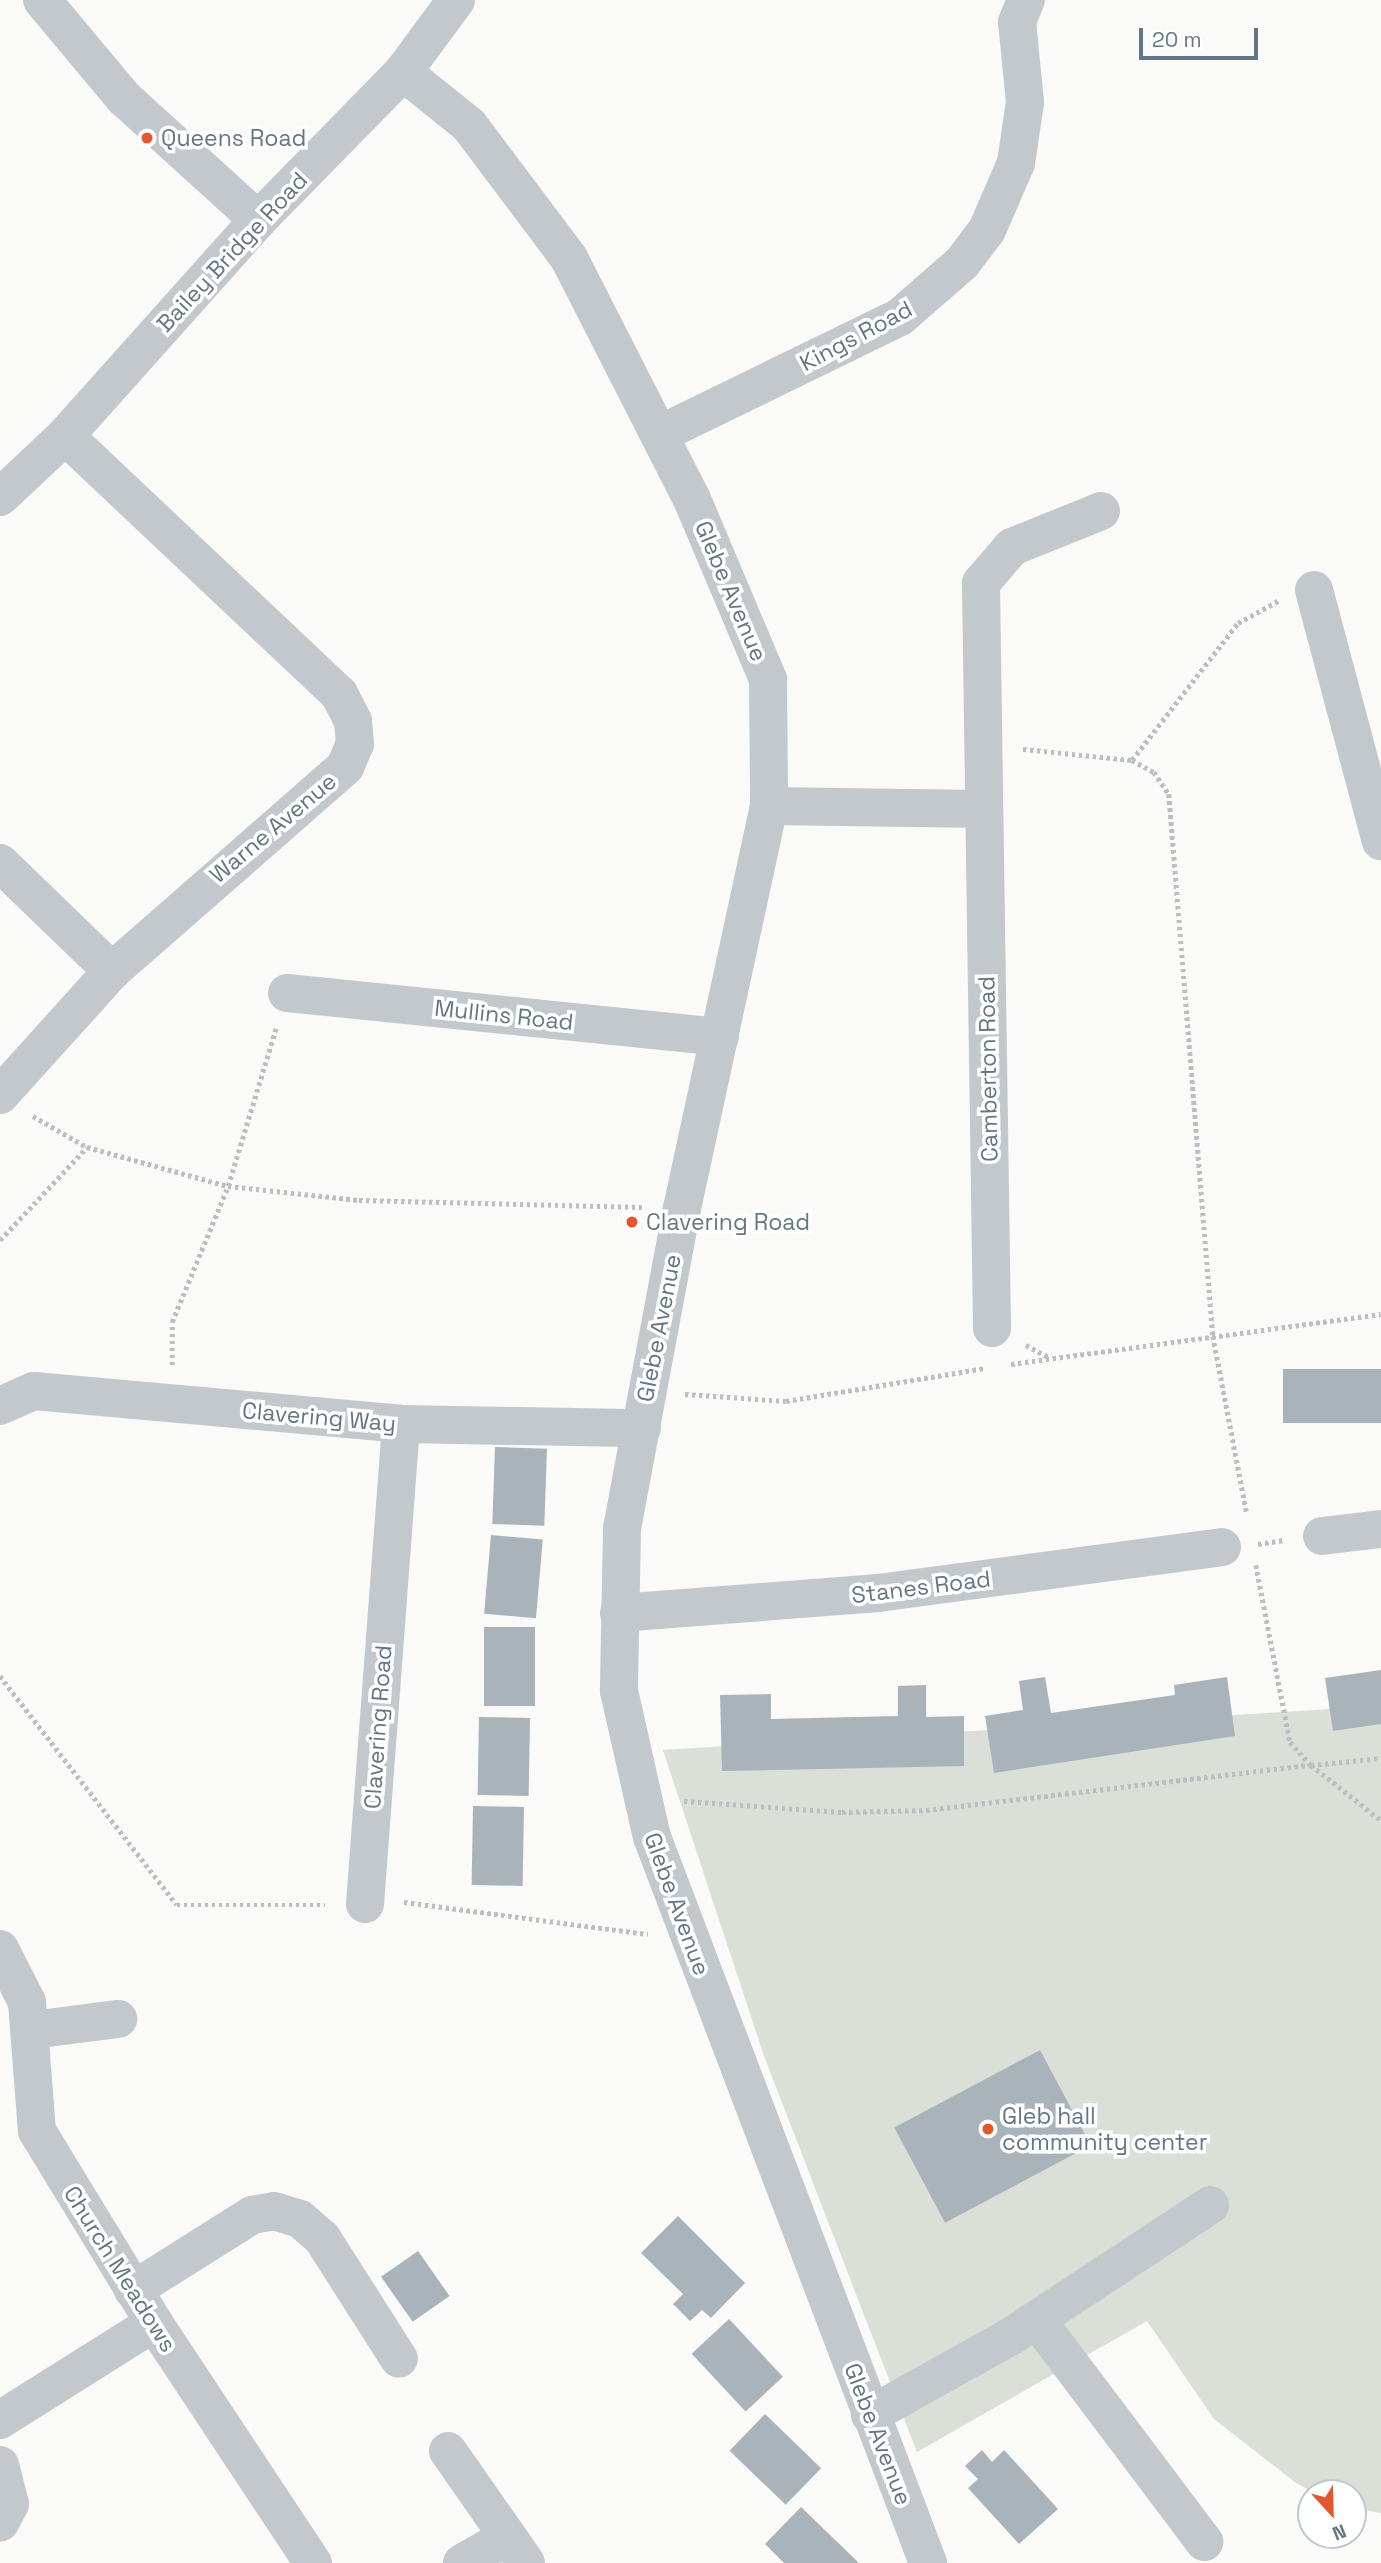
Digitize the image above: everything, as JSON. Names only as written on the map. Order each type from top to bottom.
[{"type":"street","points":[[42,0],[124,98],[258,220]]},
{"type":"street","name":"Bailey Bridge Road","points":[[0,496],[65,436],[258,220],[403,72],[456,0]]},
{"type":"street","name":"Kings Road","points":[[660,434],[900,317],[961,263],[987,230],[1016,163],[1025,102],[1014,7]]},
{"type":"street","name":"Glebe Avenue","points":[[403,72],[469,125],[569,258],[660,434],[748,621],[768,679],[769,806],[682,1208],[622,1528],[619,1691],[638,1791],[687,1937],[928,2563]]},
{"type":"street","name":"Warne Avenue","points":[[3,1092],[112,971],[338,773],[355,744],[339,694],[65,436]]},
{"type":"street","name":"Camberton Road","points":[[992,1328],[982,809],[984,746],[981,583],[1012,547],[1101,511]]},
{"type":"street","points":[[1314,590],[1381,841]]},
{"type":"street","points":[[769,806],[982,809]]},
{"type":"street","points":[[0,863],[112,971]]},
{"type":"street","name":"Mullins Road","points":[[287,993],[720,1037]]},
{"type":"street","name":"Clavering Way","points":[[0,1406],[34,1391],[401,1424],[642,1428]]},
{"type":"street","name":"Clavering Road","points":[[365,1904],[401,1424]]},
{"type":"street","points":[[1322,1536],[1381,1529]]},
{"type":"street","name":"Stanes Road","points":[[619,1613],[878,1593],[1241,1541]]},
{"type":"street","name":"Church Meadows","points":[[0,1949],[18,1979],[32,2031],[37,2131],[153,2323],[313,2563]]},
{"type":"street","points":[[32,2031],[118,2018]]},
{"type":"street","points":[[870,2415],[1037,2320],[1210,2205]]},
{"type":"street","points":[[133,2290],[242,2221],[274,2211],[300,2219],[322,2238],[398,2359]]},
{"type":"street","points":[[1037,2320],[1204,2542]]},
{"type":"street","points":[[0,2420],[153,2323]]},
{"type":"street","points":[[448,2451],[515,2551],[462,2563]]},
{"type":"street","points":[[0,2465],[10,2504],[0,2523]]},
{"type":"path","points":[[1132,760],[1238,623],[1267,604],[1314,590]]},
{"type":"path","points":[[984,746],[1132,760],[1154,772],[1168,794],[1213,1336],[1248,1520]]},
{"type":"path","points":[[173,1405],[172,1322],[228,1186],[287,993]]},
{"type":"path","points":[[3,1092],[37,1121],[87,1147],[228,1186],[359,1200],[682,1208]]},
{"type":"path","points":[[0,1240],[87,1147]]},
{"type":"path","points":[[1322,1536],[1241,1541],[1290,1742],[1311,1765],[1381,1820]]},
{"type":"path","points":[[0,1676],[177,1905],[416,1902],[559,1927],[687,1937]]},
{"type":"path","points":[[638,1791],[688,1802],[842,1811],[926,1810],[1381,1758]]},
{"type":"shaded area","points":[[1381,1706],[1381,2513],[1367,2510],[1367,2479],[1297,2479],[1297,2484],[1214,2419],[1147,2321],[917,2452],[764,2056],[663,1750]]},
{"type":"building","points":[[1283,1369],[1381,1369],[1381,1423],[1283,1423]]},
{"type":"building","points":[[495,1447],[547,1449],[544,1526],[492,1524]]},
{"type":"building","points":[[491,1535],[543,1540],[536,1618],[484,1614]]},
{"type":"building","points":[[484,1627],[535,1627],[535,1706],[484,1706]]},
{"type":"building","points":[[1381,1670],[1381,1724],[1333,1731],[1325,1678]]},
{"type":"building","points":[[1045,1677],[1051,1713],[1175,1695],[1174,1685],[1227,1677],[1235,1736],[994,1773],[985,1716],[1023,1710],[1019,1681]]},
{"type":"building","points":[[926,1685],[926,1717],[964,1716],[964,1766],[722,1771],[720,1695],[771,1694],[771,1719],[898,1716],[898,1686]]},
{"type":"building","points":[[479,1717],[530,1718],[529,1796],[478,1795]]},
{"type":"building","points":[[473,1806],[524,1807],[523,1886],[472,1885]]},
{"type":"building","name":"Gleb hall community center","points":[[1040,2050],[1091,2145],[945,2223],[894,2127]]},
{"type":"building","points":[[678,2216],[745,2283],[711,2318],[702,2310],[690,2321],[673,2304],[683,2294],[641,2253]]},
{"type":"building","points":[[418,2251],[450,2296],[413,2322],[381,2277]]},
{"type":"building","points":[[729,2319],[783,2377],[746,2412],[692,2354]]},
{"type":"building","points":[[765,2414],[821,2468],[786,2505],[730,2451]]},
{"type":"building","points":[[982,2450],[992,2462],[1004,2450],[1058,2509],[1019,2544],[968,2488],[978,2479],[965,2466]]},
{"type":"building","points":[[801,2507],[858,2562],[784,2563],[765,2544]]},
{"type":"place","name":"Queens Road","points":[[147,138]]},
{"type":"place","name":"Clavering Road","points":[[632,1222]]},
{"type":"place","name":"Gleb hall community center","points":[[988,2129]]}]
